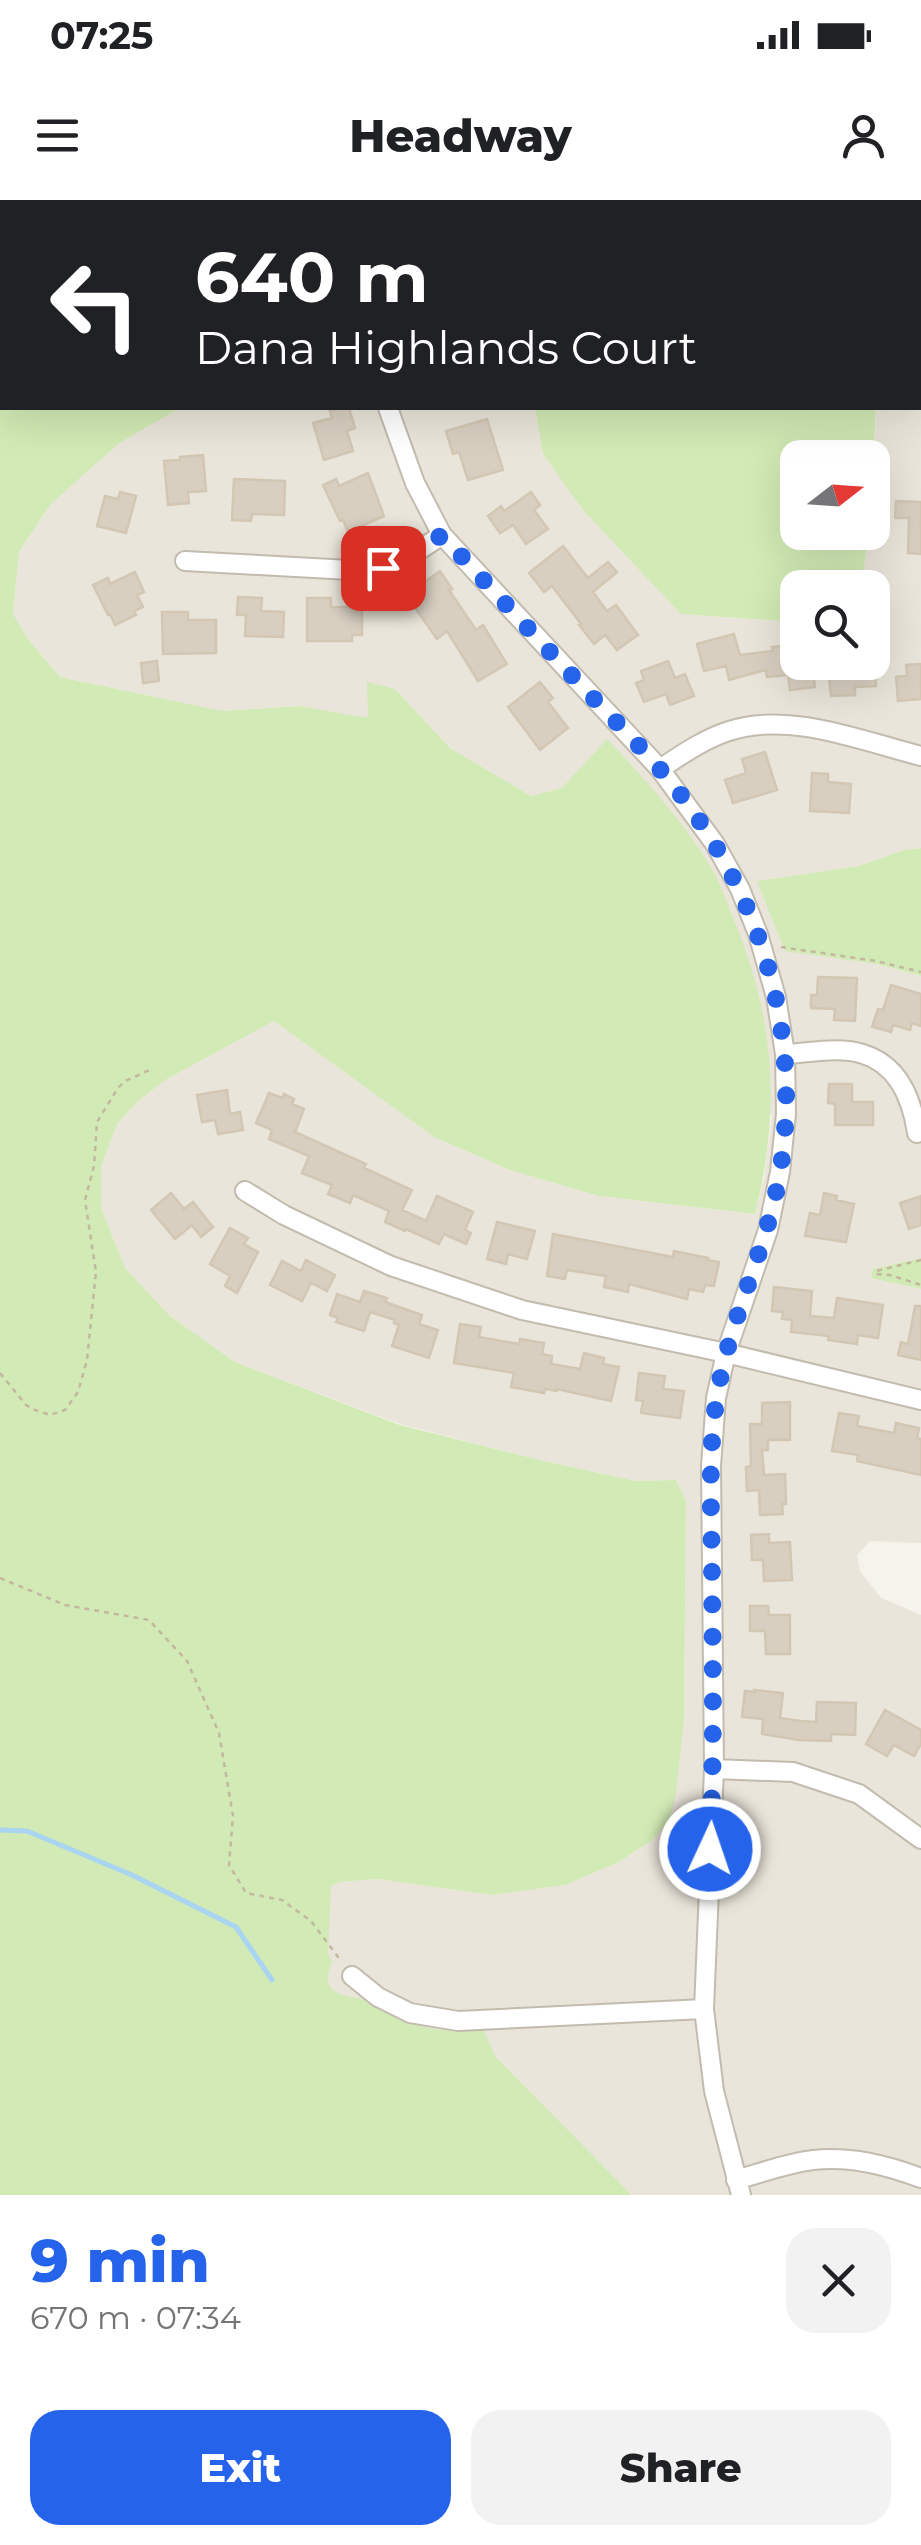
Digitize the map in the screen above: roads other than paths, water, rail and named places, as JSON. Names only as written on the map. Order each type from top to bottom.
[{"type":"street","points":[[389,410],[415,483],[442,535],[660,769],[715,844],[740,889],[758,934],[776,997],[785,1054],[786,1114],[768,1230],[726,1353],[716,1398],[712,1466],[714,1769],[704,2009],[714,2091],[738,2187],[812,2160],[885,2165],[921,2178]]},
{"type":"street","points":[[185,561],[350,570],[383,568],[403,561],[442,535]]},
{"type":"street","points":[[660,769],[728,731],[761,724],[808,727],[921,756]]},
{"type":"street","points":[[785,1054],[864,1054],[902,1082],[913,1105],[917,1132]]},
{"type":"street","points":[[245,1191],[284,1215],[391,1266],[522,1310],[921,1400]]},
{"type":"street","points":[[714,1769],[792,1772],[859,1794],[921,1839]]},
{"type":"street","points":[[352,1976],[378,1998],[410,2013],[458,2021],[704,2009]]},
{"type":"waterway","points":[[0,1830],[27,1831],[132,1875],[236,1927],[272,1980]]}]
